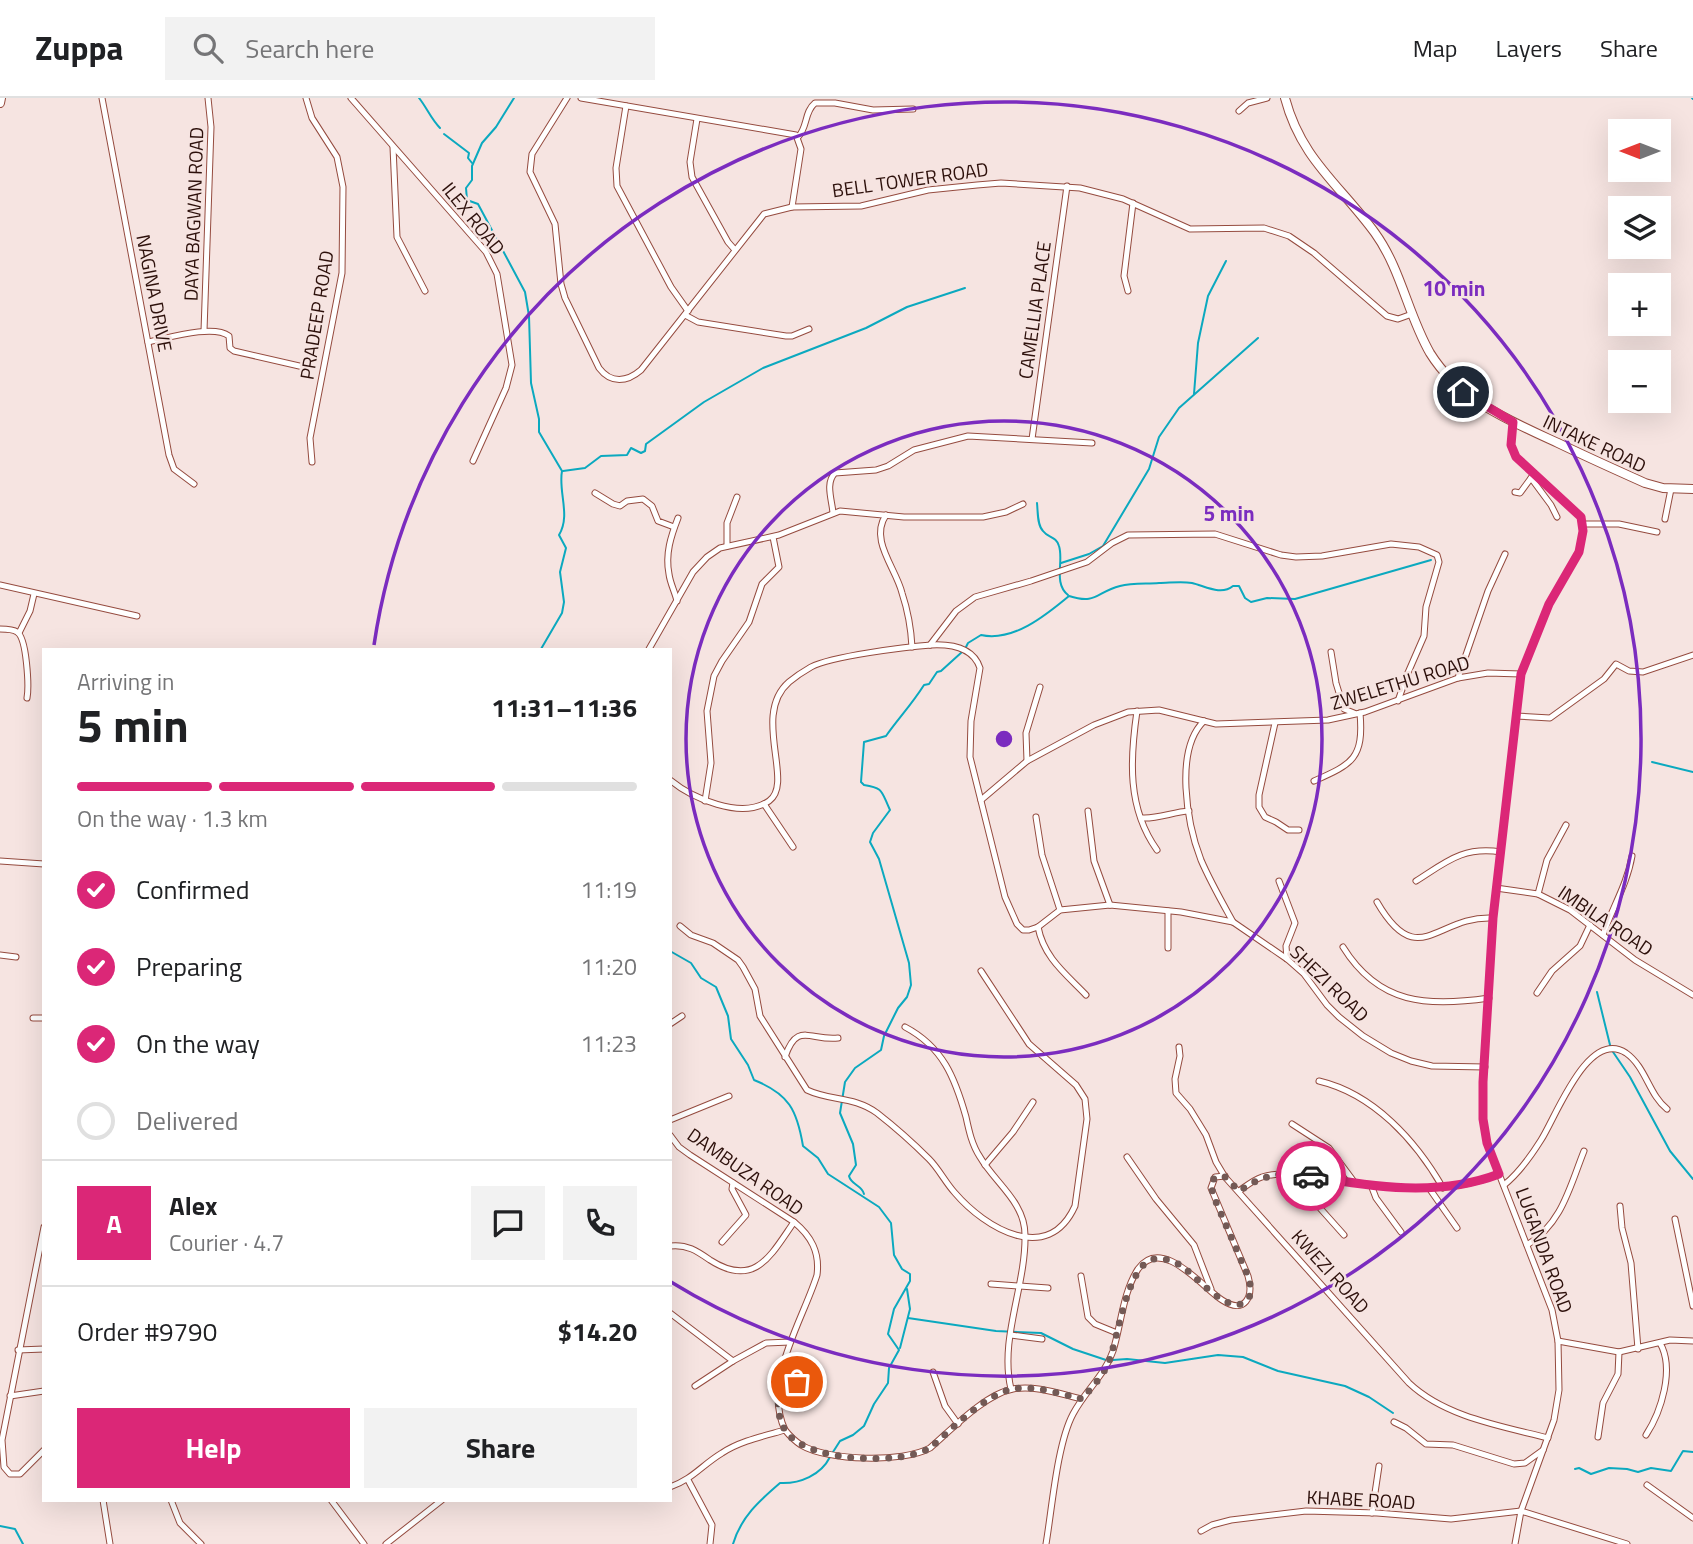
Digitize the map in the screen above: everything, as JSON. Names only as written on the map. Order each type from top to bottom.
[{"type":"street","points":[[0,103],[1,98]]},
{"type":"street","name":"NAGINA DRIVE","points":[[102,98],[171,462],[178,473],[194,484]]},
{"type":"street","name":"DAYA BAGWAN ROAD","points":[[204,331],[211,127],[208,98]]},
{"type":"street","name":"PRADEEP ROAD","points":[[306,98],[312,118],[337,157],[343,187],[342,273],[310,438],[312,461]]},
{"type":"street","name":"ILEX ROAD","points":[[351,98],[486,252],[497,274],[511,374],[474,461]]},
{"type":"street","name":"BELL TOWER ROAD","points":[[567,98],[532,154],[530,172],[555,224],[565,298],[599,368],[608,377],[622,380],[641,370],[764,214],[792,207],[861,206],[928,190],[1001,183],[1067,186],[1133,203],[1189,229],[1251,228],[1275,231],[1289,236],[1314,253],[1387,316],[1398,319],[1412,314]]},
{"type":"street","points":[[581,98],[791,133],[798,137],[801,149],[792,207]]},
{"type":"street","points":[[1239,111],[1248,103],[1267,98]]},
{"type":"street","name":"INTAKE ROAD","points":[[1285,98],[1297,132],[1312,159],[1377,236],[1433,356],[1452,381],[1478,402],[1513,422],[1645,484],[1692,490]]},
{"type":"street","points":[[798,137],[806,125],[809,108],[815,103],[835,103],[873,110],[914,109]]},
{"type":"street","points":[[626,106],[616,168],[617,186],[687,313],[698,322],[786,336],[809,329]]},
{"type":"street","points":[[697,118],[690,162],[692,177],[735,250]]},
{"type":"street","points":[[393,147],[397,237],[425,291]]},
{"type":"street","name":"CAMELLIA PLACE","points":[[1031,439],[1067,186]]},
{"type":"street","points":[[1128,291],[1124,276],[1133,203]]},
{"type":"street","points":[[148,342],[204,331],[227,334],[230,348],[234,351],[308,368]]},
{"type":"street","points":[[1513,422],[1510,438],[1512,451],[1533,476],[1556,517]]},
{"type":"street","points":[[833,513],[829,484],[830,477],[835,473],[882,468],[914,450],[957,437],[982,435],[1092,443]]},
{"type":"street","points":[[1515,492],[1520,493],[1533,476]]},
{"type":"street","points":[[1533,476],[1581,517],[1583,524],[1619,524],[1657,531]]},
{"type":"street","points":[[1665,519],[1671,489]]},
{"type":"street","points":[[595,493],[620,506],[627,501],[643,499],[652,506],[658,521],[674,527]]},
{"type":"street","points":[[727,546],[727,523],[737,498]]},
{"type":"street","points":[[650,648],[698,566],[713,553],[727,546],[773,537],[833,513],[849,511],[886,515],[983,517],[1006,512],[1023,504]]},
{"type":"street","points":[[886,515],[881,522],[882,545],[902,590],[910,621],[912,647]]},
{"type":"street","points":[[677,601],[668,569],[669,540],[678,518]]},
{"type":"street","name":"LUGANDA ROAD","points":[[1515,1544],[1521,1511],[1554,1420],[1559,1390],[1558,1341],[1552,1310],[1487,1143],[1483,1119],[1493,918],[1521,674],[1549,604],[1576,561],[1583,524]]},
{"type":"street","points":[[930,645],[956,611],[969,600],[1087,562],[1120,537],[1143,534],[1215,534],[1296,557],[1322,556],[1381,544],[1400,544],[1433,552],[1438,559],[1438,567],[1426,607],[1424,636],[1406,675],[1398,701]]},
{"type":"street","points":[[705,801],[711,763],[707,711],[714,676],[749,622],[762,584],[779,567],[773,537]]},
{"type":"street","points":[[1458,678],[1488,592],[1505,554]]},
{"type":"street","points":[[0,585],[137,616]]},
{"type":"street","points":[[27,698],[27,669],[19,633],[26,621],[34,594]]},
{"type":"street","points":[[0,629],[19,633]]},
{"type":"street","points":[[672,781],[705,801],[737,807],[764,804],[772,800],[779,786],[772,725],[776,702],[788,682],[811,667],[828,661],[930,645],[962,649],[970,653],[979,664],[970,757],[1010,911],[1023,930],[1038,927],[1060,910],[1042,855],[1036,817]]},
{"type":"street","points":[[1314,781],[1346,766],[1355,757],[1361,735],[1359,714],[1344,709],[1331,652]]},
{"type":"street","points":[[1516,716],[1550,718],[1604,679],[1616,664],[1629,671],[1643,671],[1693,655]]},
{"type":"street","name":"ZWELETHU ROAD","points":[[981,800],[1027,761],[1111,717],[1137,711],[1159,710],[1226,724],[1328,720],[1359,714],[1458,678],[1488,673],[1521,674]]},
{"type":"street","points":[[1027,761],[1026,733],[1040,687]]},
{"type":"street","points":[[1137,711],[1133,797],[1157,850]]},
{"type":"street","points":[[1204,721],[1194,732],[1190,742],[1186,785],[1189,811],[1202,861],[1233,922]]},
{"type":"street","points":[[1275,723],[1259,795],[1259,807],[1267,819],[1288,830],[1299,830]]},
{"type":"street","points":[[764,804],[793,847]]},
{"type":"street","points":[[1088,811],[1094,860],[1110,905]]},
{"type":"street","points":[[1142,818],[1151,819],[1189,811]]},
{"type":"street","points":[[1538,894],[1547,860],[1566,825]]},
{"type":"street","points":[[1416,881],[1464,852],[1501,852]]},
{"type":"street","points":[[1603,935],[1611,909],[1625,886],[1632,856]]},
{"type":"street","points":[[0,861],[42,864]]},
{"type":"street","points":[[1279,881],[1295,923],[1286,946],[1287,959]]},
{"type":"street","name":"IMBILA ROAD","points":[[1496,888],[1538,894],[1570,910],[1635,960],[1693,995]]},
{"type":"street","points":[[1377,902],[1398,931],[1415,938],[1434,935],[1471,918],[1493,918]]},
{"type":"street","name":"SHEZI ROAD","points":[[1060,910],[1110,905],[1233,922],[1287,959],[1304,974],[1339,1017],[1391,1053],[1432,1066],[1485,1067]]},
{"type":"street","points":[[1168,911],[1168,948]]},
{"type":"street","points":[[1537,993],[1552,971],[1580,946],[1590,925]]},
{"type":"street","points":[[680,926],[691,935],[713,943],[738,960],[755,989],[760,1016],[807,1090],[849,1099],[874,1111],[930,1159],[954,1192],[971,1209],[1013,1236],[1025,1238],[1051,1234],[1071,1216],[1075,1206],[1087,1106],[1076,1084],[1029,1044],[981,971]]},
{"type":"street","points":[[1038,927],[1043,946],[1054,963],[1086,995]]},
{"type":"street","points":[[1343,947],[1359,971],[1368,979],[1408,998],[1440,1004],[1489,998]]},
{"type":"street","points":[[0,955],[16,957]]},
{"type":"street","points":[[672,1023],[682,1016]]},
{"type":"street","points":[[33,1018],[42,1018]]},
{"type":"street","points":[[905,1027],[924,1037],[952,1074],[970,1136],[985,1165],[1015,1201],[1022,1218],[1025,1238],[1007,1364],[1011,1389]]},
{"type":"street","points":[[785,1058],[790,1042],[799,1035],[838,1038]]},
{"type":"street","name":"KWEZI ROAD","points":[[1179,1046],[1176,1093],[1206,1135],[1225,1177],[1418,1391],[1436,1403],[1456,1411],[1548,1438]]},
{"type":"street","points":[[1503,1185],[1531,1155],[1577,1076],[1597,1053],[1611,1049],[1625,1052],[1667,1109]]},
{"type":"street","points":[[1319,1081],[1342,1088],[1377,1109],[1421,1155],[1443,1188]]},
{"type":"street","points":[[672,1119],[729,1096]]},
{"type":"street","points":[[985,1165],[1013,1132],[1033,1102]]},
{"type":"street","points":[[1292,1124],[1335,1154],[1355,1183]]},
{"type":"street","name":"DAMBUZA ROAD","points":[[672,1138],[690,1155],[794,1222],[810,1238],[819,1262],[810,1297],[790,1342],[779,1384],[778,1412],[785,1430]]},
{"type":"street","points":[[1527,1245],[1558,1216],[1584,1151]]},
{"type":"street","points":[[1127,1157],[1156,1199],[1194,1245],[1212,1292]]},
{"type":"street","points":[[1239,1191],[1260,1177],[1298,1174],[1371,1185],[1443,1188],[1471,1184],[1499,1174]]},
{"type":"street","points":[[1298,1174],[1319,1207],[1343,1236]]},
{"type":"street","points":[[1046,1544],[1067,1428],[1082,1399],[1106,1368],[1130,1286],[1143,1263],[1152,1259],[1172,1261],[1221,1299],[1237,1305],[1247,1301],[1251,1288],[1211,1188],[1215,1177],[1225,1177]]},
{"type":"street","points":[[722,1242],[746,1213],[732,1189],[733,1183]]},
{"type":"street","points":[[1371,1185],[1376,1198],[1401,1233]]},
{"type":"street","points":[[1429,1188],[1457,1228]]},
{"type":"street","points":[[1620,1206],[1622,1228],[1631,1263],[1638,1349]]},
{"type":"street","points":[[1675,1219],[1693,1306]]},
{"type":"street","points":[[672,1246],[691,1248],[730,1270],[755,1269],[766,1262],[794,1222]]},
{"type":"street","points":[[42,1251],[18,1350],[2,1440],[2,1464],[10,1474],[20,1474],[42,1452]]},
{"type":"street","points":[[1081,1276],[1086,1312],[1091,1321],[1117,1333]]},
{"type":"street","points":[[991,1284],[1048,1288]]},
{"type":"street","points":[[672,1315],[733,1361]]},
{"type":"street","points":[[1011,1335],[1042,1339]]},
{"type":"street","points":[[1558,1341],[1619,1352],[1682,1339],[1693,1341]]},
{"type":"street","points":[[695,1386],[766,1343],[790,1342]]},
{"type":"street","points":[[1646,1435],[1665,1388],[1665,1358],[1660,1343]]},
{"type":"street","points":[[18,1350],[42,1349]]},
{"type":"street","points":[[1598,1437],[1604,1403],[1618,1374],[1619,1352]]},
{"type":"street","points":[[933,1372],[945,1406],[958,1424]]},
{"type":"street","points":[[779,1384],[814,1381]]},
{"type":"street","points":[[672,1485],[688,1480],[730,1448],[785,1430],[801,1445],[819,1452],[902,1457],[919,1454],[930,1448],[989,1400],[1011,1389],[1047,1390],[1082,1399]]},
{"type":"street","points":[[10,1396],[42,1391]]},
{"type":"street","points":[[1394,1422],[1426,1444],[1453,1445],[1514,1464],[1525,1463],[1543,1450]]},
{"type":"street","points":[[1373,1513],[1379,1466]]},
{"type":"street","points":[[688,1480],[712,1525],[709,1544]]},
{"type":"street","points":[[1647,1485],[1693,1518]]},
{"type":"street","points":[[103,1502],[110,1544]]},
{"type":"street","points":[[172,1502],[180,1523],[201,1544]]},
{"type":"street","points":[[332,1502],[364,1544]]},
{"type":"street","points":[[386,1544],[437,1502]]},
{"type":"street","name":"KHABE ROAD","points":[[1201,1531],[1220,1522],[1329,1511],[1451,1519],[1521,1511]]},
{"type":"street","points":[[1521,1511],[1627,1544]]},
{"type":"waterway","points":[[419,98],[440,128]]},
{"type":"waterway","points":[[514,98],[496,127],[482,143],[472,166],[472,180],[466,188],[467,200],[478,204],[525,292],[529,316],[531,383],[539,432],[562,471],[564,520],[559,535],[566,548],[560,572],[564,602],[562,613],[542,648]]},
{"type":"waterway","points":[[444,134],[469,153],[468,158],[472,163]]},
{"type":"waterway","points":[[1194,394],[1198,343],[1208,296],[1226,261]]},
{"type":"waterway","points":[[563,471],[585,468],[601,456],[627,455],[631,448],[641,453],[645,451],[646,444],[704,402],[763,368],[866,328],[907,307],[965,288]]},
{"type":"waterway","points":[[1061,563],[1089,554],[1103,546],[1149,469],[1159,437],[1179,408],[1258,338]]},
{"type":"waterway","points":[[1037,503],[1041,528],[1056,540],[1059,546],[1061,584],[1068,595]]},
{"type":"waterway","points":[[966,647],[981,635],[1005,635],[1028,626],[1069,596],[1091,598],[1125,585],[1184,582],[1218,590],[1239,586],[1245,598],[1251,602],[1267,598],[1295,599],[1431,560]]},
{"type":"waterway","points":[[864,1194],[849,1176],[856,1165],[853,1144],[840,1113],[845,1082],[855,1068],[881,1050],[884,1036],[911,985],[909,963],[879,859],[870,842],[873,833],[890,810],[881,792],[861,782],[864,742],[886,736],[924,685],[929,684],[937,672],[962,652]]},
{"type":"waterway","points":[[1652,762],[1693,772]]},
{"type":"waterway","points":[[672,952],[691,963],[701,978],[716,987],[728,1016],[731,1039],[748,1065],[754,1080],[776,1091],[789,1105],[798,1122],[803,1146],[818,1158],[828,1174],[879,1207],[891,1223],[894,1255],[902,1269],[910,1274],[910,1281],[894,1309],[888,1334],[899,1350],[889,1368],[888,1383],[864,1426],[840,1441],[833,1452]]},
{"type":"waterway","points":[[1597,992],[1611,1049],[1630,1077],[1670,1151],[1693,1179]]},
{"type":"waterway","points":[[900,1348],[910,1309],[907,1289]]},
{"type":"waterway","points":[[908,1318],[996,1331],[1041,1333],[1073,1349],[1106,1360]]},
{"type":"waterway","points":[[1113,1360],[1165,1363],[1218,1355],[1243,1357],[1278,1371],[1345,1386],[1369,1397],[1393,1413]]},
{"type":"waterway","points":[[1575,1469],[1579,1468],[1591,1474],[1609,1468],[1638,1472],[1651,1468],[1671,1471],[1683,1451],[1693,1452]]},
{"type":"waterway","points":[[733,1544],[746,1518],[772,1490],[780,1483],[809,1477],[821,1469],[830,1457]]},
{"type":"waterway","points":[[0,1526],[15,1529],[23,1544]]},
{"type":"way so far","points":[[797,1382],[779,1384],[778,1412],[785,1430],[801,1445],[836,1455],[902,1457],[919,1454],[989,1400],[1011,1389],[1047,1390],[1082,1399],[1106,1368],[1113,1352],[1130,1286],[1143,1263],[1152,1259],[1172,1261],[1231,1305],[1243,1304],[1251,1296],[1248,1276],[1213,1195],[1211,1183],[1215,1177],[1222,1175],[1239,1191],[1260,1177],[1298,1174],[1311,1176]]},
{"type":"route","points":[[1311,1176],[1371,1185],[1438,1188],[1471,1184],[1499,1174],[1487,1143],[1483,1119],[1483,1082],[1493,918],[1521,674],[1549,604],[1576,561],[1583,524],[1581,517],[1516,457],[1510,438],[1513,422],[1463,392]]}]
